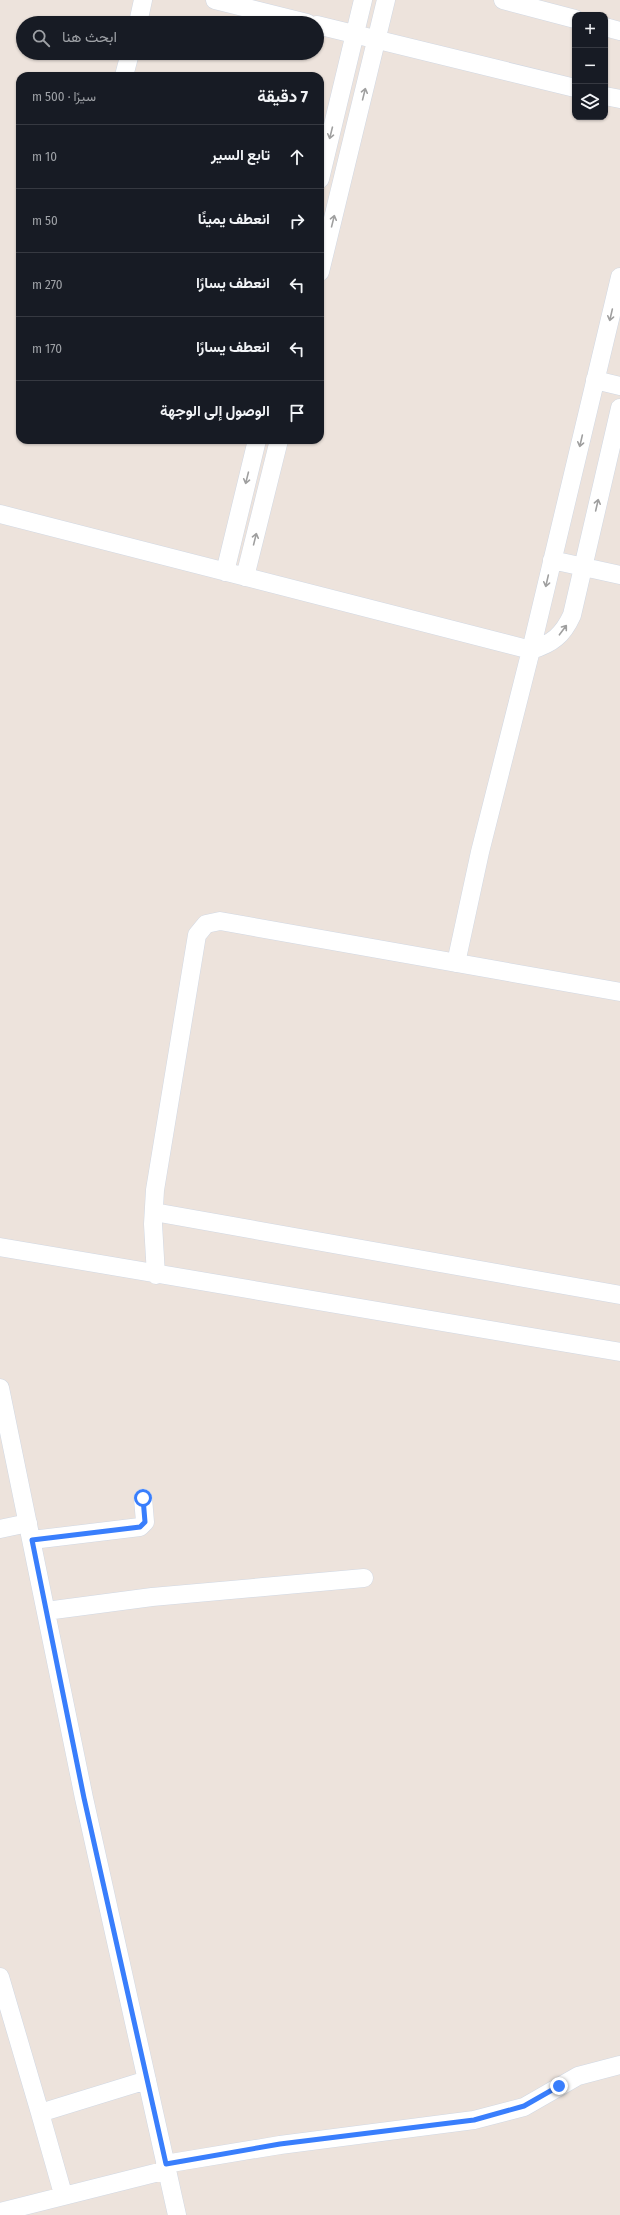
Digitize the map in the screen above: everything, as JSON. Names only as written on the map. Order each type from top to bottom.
[{"type":"street","points":[[140,16],[143,0]]},
{"type":"street","points":[[215,0],[279,16]]},
{"type":"street","points":[[324,163],[363,0]]},
{"type":"street","points":[[324,256],[386,0]]},
{"type":"street","points":[[503,0],[572,18]]},
{"type":"street","points":[[324,27],[572,87]]},
{"type":"street","points":[[608,28],[620,31]]},
{"type":"street","points":[[125,72],[128,60]]},
{"type":"street","points":[[608,97],[620,99]]},
{"type":"street","points":[[456,963],[480,852],[531,650],[620,277]]},
{"type":"street","points":[[595,380],[620,386]]},
{"type":"street","points":[[0,514],[531,650],[544,646],[556,638],[566,628],[572,615],[620,408]]},
{"type":"street","points":[[225,572],[256,444]]},
{"type":"street","points":[[245,577],[278,444]]},
{"type":"street","points":[[552,560],[620,575]]},
{"type":"street","points":[[156,1275],[154,1212],[155,1190],[197,935],[206,924],[220,921],[620,992]]},
{"type":"street","points":[[154,1212],[620,1295]]},
{"type":"street","points":[[0,1247],[156,1275],[620,1352]]},
{"type":"street","points":[[0,1388],[84,1798],[177,2215]]},
{"type":"street","points":[[32,1540],[140,1527],[145,1522],[143,1498]]},
{"type":"street","points":[[0,1529],[28,1523]]},
{"type":"street","points":[[46,1611],[157,1596],[364,1578]]},
{"type":"street","points":[[0,1977],[63,2194]]},
{"type":"street","points":[[0,2212],[166,2167],[280,2144],[474,2120],[524,2106],[578,2076],[620,2065]]},
{"type":"street","points":[[40,2112],[147,2080]]},
{"type":"route","points":[[143,1498],[145,1522],[140,1527],[32,1540],[84,1798],[166,2164],[280,2144],[403,2130],[474,2120],[524,2106],[559,2086]]}]
